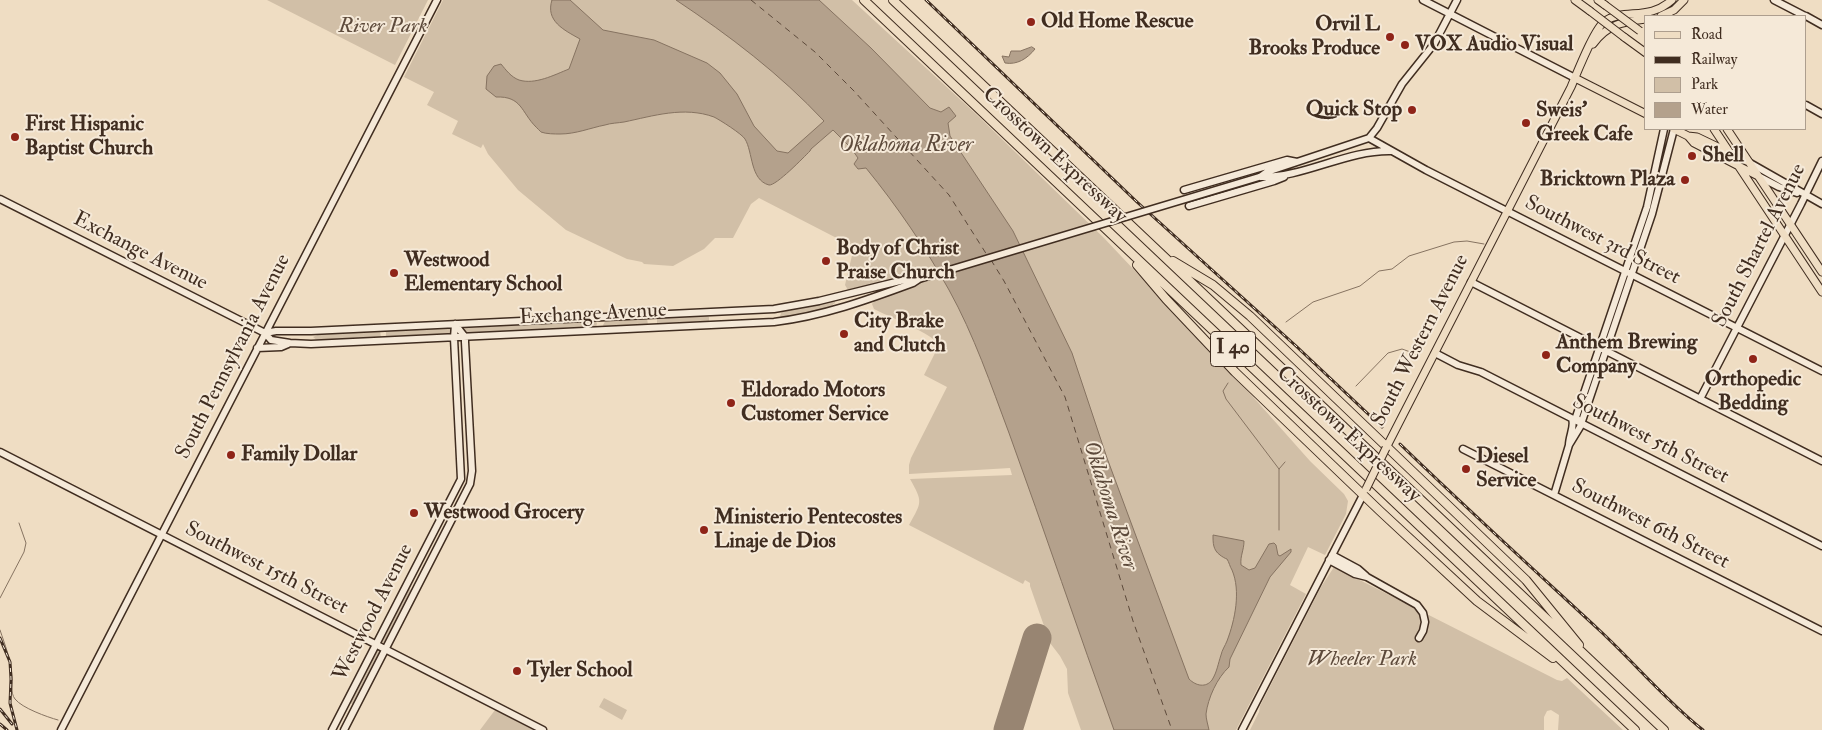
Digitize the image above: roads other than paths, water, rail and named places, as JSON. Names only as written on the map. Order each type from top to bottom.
[{"type":"highway","name":"Crosstown Expressway","points":[[864,0],[1635,730]]},
{"type":"highway","name":"Crosstown Expressway","points":[[893,0],[1664,730]]},
{"type":"highway","points":[[1108,231],[1166,299],[1235,372],[1364,492],[1477,601],[1522,636],[1574,672]]},
{"type":"highway","points":[[1163,255],[1214,285],[1240,306],[1526,580],[1598,669]]},
{"type":"main road","name":"South Pennsylvania Avenue","points":[[61,730],[437,0]]},
{"type":"main road","points":[[1423,0],[1644,113]]},
{"type":"main road","points":[[1368,153],[1370,146],[1369,138],[1377,128],[1402,84],[1431,48],[1457,0]]},
{"type":"main road","points":[[1575,0],[1644,51]]},
{"type":"main road","points":[[1598,0],[1643,34]]},
{"type":"main road","points":[[1589,48],[1596,31],[1605,21],[1657,10],[1672,0]]},
{"type":"main road","points":[[1664,15],[1674,10],[1684,0]]},
{"type":"main road","points":[[1774,0],[1804,15]]},
{"type":"main road","points":[[1807,17],[1822,25]]},
{"type":"main road","points":[[1589,48],[1607,28],[1644,19]]},
{"type":"main road","name":"South Western Avenue","points":[[1242,730],[1508,211],[1589,48]]},
{"type":"main road","points":[[1807,106],[1822,114]]},
{"type":"main road","points":[[1569,445],[1578,432],[1602,349],[1628,272],[1648,201],[1664,130]]},
{"type":"main road","points":[[1628,272],[1653,209],[1674,130]]},
{"type":"main road","points":[[1676,130],[1688,136],[1697,137],[1750,163],[1782,180],[1805,196]]},
{"type":"main road","points":[[1715,130],[1822,292]]},
{"type":"main road","points":[[1728,130],[1822,272]]},
{"type":"main road","points":[[1688,136],[1694,143],[1779,187],[1822,204]]},
{"type":"main road","name":"Exchange Avenue","points":[[0,199],[265,333],[271,340],[311,344],[454,338],[774,322],[836,311],[913,283],[919,279],[1259,177],[1267,172],[1369,138]]},
{"type":"main road","name":"Southwest 3rd Street","points":[[1369,138],[1820,370]]},
{"type":"main road","name":"Exchange Avenue","points":[[1259,177],[1294,172],[1376,151],[1392,151]]},
{"type":"main road","points":[[1184,190],[1287,160],[1297,162]]},
{"type":"main road","name":"South Shartel Avenue","points":[[1700,399],[1822,161]]},
{"type":"main road","points":[[1189,206],[1274,181],[1294,172]]},
{"type":"main road","name":"Exchange Avenue","points":[[265,333],[774,309],[912,278],[919,279]]},
{"type":"main road","points":[[1471,282],[1822,461]]},
{"type":"main road","points":[[836,311],[844,294],[861,302],[870,288]]},
{"type":"main road","points":[[774,309],[774,322]]},
{"type":"main road","points":[[740,311],[741,324]]},
{"type":"main road","points":[[712,312],[713,326]]},
{"type":"main road","points":[[600,317],[601,331]]},
{"type":"main road","points":[[455,324],[465,337]]},
{"type":"main road","name":"Westwood Avenue","points":[[332,730],[461,477],[454,338],[455,324]]},
{"type":"main road","name":"Westwood Avenue","points":[[344,730],[472,478],[465,337]]},
{"type":"main road","points":[[257,348],[281,347],[290,343]]},
{"type":"main road","name":"Southwest 5th Street","points":[[1435,353],[1458,365],[1481,372],[1822,546]]},
{"type":"main road","points":[[1554,495],[1569,445],[1569,437],[1574,423],[1572,419]]},
{"type":"main road","name":"Southwest 6th Street","points":[[1463,449],[1822,631]]},
{"type":"main road","name":"Southwest 15th Street","points":[[0,452],[543,730]]},
{"type":"main road","points":[[446,507],[456,512]]},
{"type":"main road","points":[[437,526],[446,530]]},
{"type":"main road","points":[[1330,558],[1358,568],[1367,577],[1417,605],[1423,613],[1425,622],[1419,638]]},
{"type":"water","name":"Oklahoma River","points":[[552,0],[570,0],[603,30],[654,40],[707,63],[720,73],[737,94],[754,126],[777,151],[788,153],[824,121],[790,87],[754,56],[676,0],[819,0],[871,48],[930,108],[941,112],[949,107],[956,116],[948,123],[950,136],[1013,231],[1072,353],[1107,458],[1189,679],[1198,685],[1210,683],[1212,680],[1230,633],[1236,606],[1235,578],[1227,559],[1215,549],[1213,535],[1244,541],[1241,565],[1249,570],[1255,568],[1269,544],[1274,543],[1276,545],[1278,555],[1280,556],[1291,549],[1291,552],[1270,577],[1230,659],[1229,667],[1214,689],[1206,714],[1209,730],[1114,730],[982,360],[940,274],[889,197],[866,168],[858,169],[854,164],[858,158],[851,148],[833,130],[783,176],[769,185],[758,178],[745,139],[731,127],[714,117],[703,114],[691,112],[669,113],[566,134],[541,132],[516,102],[505,97],[496,97],[486,89],[487,76],[494,66],[501,64],[514,77],[525,81],[544,79],[569,69],[580,39],[557,24],[551,14]]},
{"type":"water","points":[[1032,47],[1035,49],[1029,56],[1018,62],[1005,63],[1002,56],[1009,57],[1011,51],[1020,51]]},
{"type":"waterway","points":[[1286,322],[1313,302],[1360,286],[1379,271],[1392,269],[1409,256],[1454,242],[1467,241],[1484,244]]},
{"type":"waterway","points":[[1356,386],[1388,353],[1402,349],[1416,354]]},
{"type":"waterway","points":[[1228,383],[1223,391],[1226,399],[1279,469]]},
{"type":"waterway","points":[[1279,530],[1279,469],[1285,462]]},
{"type":"waterway","points":[[0,598],[24,552],[26,543],[19,523]]},
{"type":"waterway","points":[[0,630],[8,653],[13,697],[29,709],[58,720]]},
{"type":"railway","points":[[926,0],[1137,202],[1382,427]]},
{"type":"railway","points":[[1400,444],[1610,641],[1675,706],[1703,730]]},
{"type":"railway","points":[[0,638],[10,662],[10,703],[17,730]]},
{"type":"railway","points":[[0,709],[12,724]]},
{"type":"railway","points":[[0,724],[7,730]]},
{"type":"place","name":"Old Home Rescue","points":[[1031,22]]},
{"type":"place","name":"Orvil L Brooks Produce","points":[[1390,37]]},
{"type":"place","name":"VOX Audio Visual","points":[[1405,45]]},
{"type":"place","name":"Quick Stop","points":[[1412,110]]},
{"type":"place","name":"Sweis' Greek Cafe","points":[[1526,123]]},
{"type":"place","name":"First Hispanic Baptist Church","points":[[15,137]]},
{"type":"place","name":"Shell","points":[[1692,156]]},
{"type":"place","name":"Bricktown Plaza","points":[[1685,180]]},
{"type":"place","name":"Body of Christ Praise Church","points":[[826,261]]},
{"type":"place","name":"Westwood Elementary School","points":[[394,273]]},
{"type":"place","name":"City Brake and Clutch","points":[[844,334]]},
{"type":"place","name":"Anthem Brewing Company","points":[[1546,355]]},
{"type":"place","name":"Orthopedic Bedding","points":[[1753,359]]},
{"type":"place","name":"Eldorado Motors Customer Service","points":[[731,403]]},
{"type":"place","name":"Family Dollar","points":[[231,455]]},
{"type":"place","name":"Diesel Service","points":[[1466,469]]},
{"type":"place","name":"Westwood Grocery","points":[[414,513]]},
{"type":"place","name":"Ministerio Pentecostes Linaje de Dios","points":[[704,530]]},
{"type":"place","name":"Tyler School","points":[[517,671]]},
{"type":"park label","name":"River Park","points":[[383,27]]},
{"type":"park label","name":"Wheeler Park","points":[[1362,660]]}]
